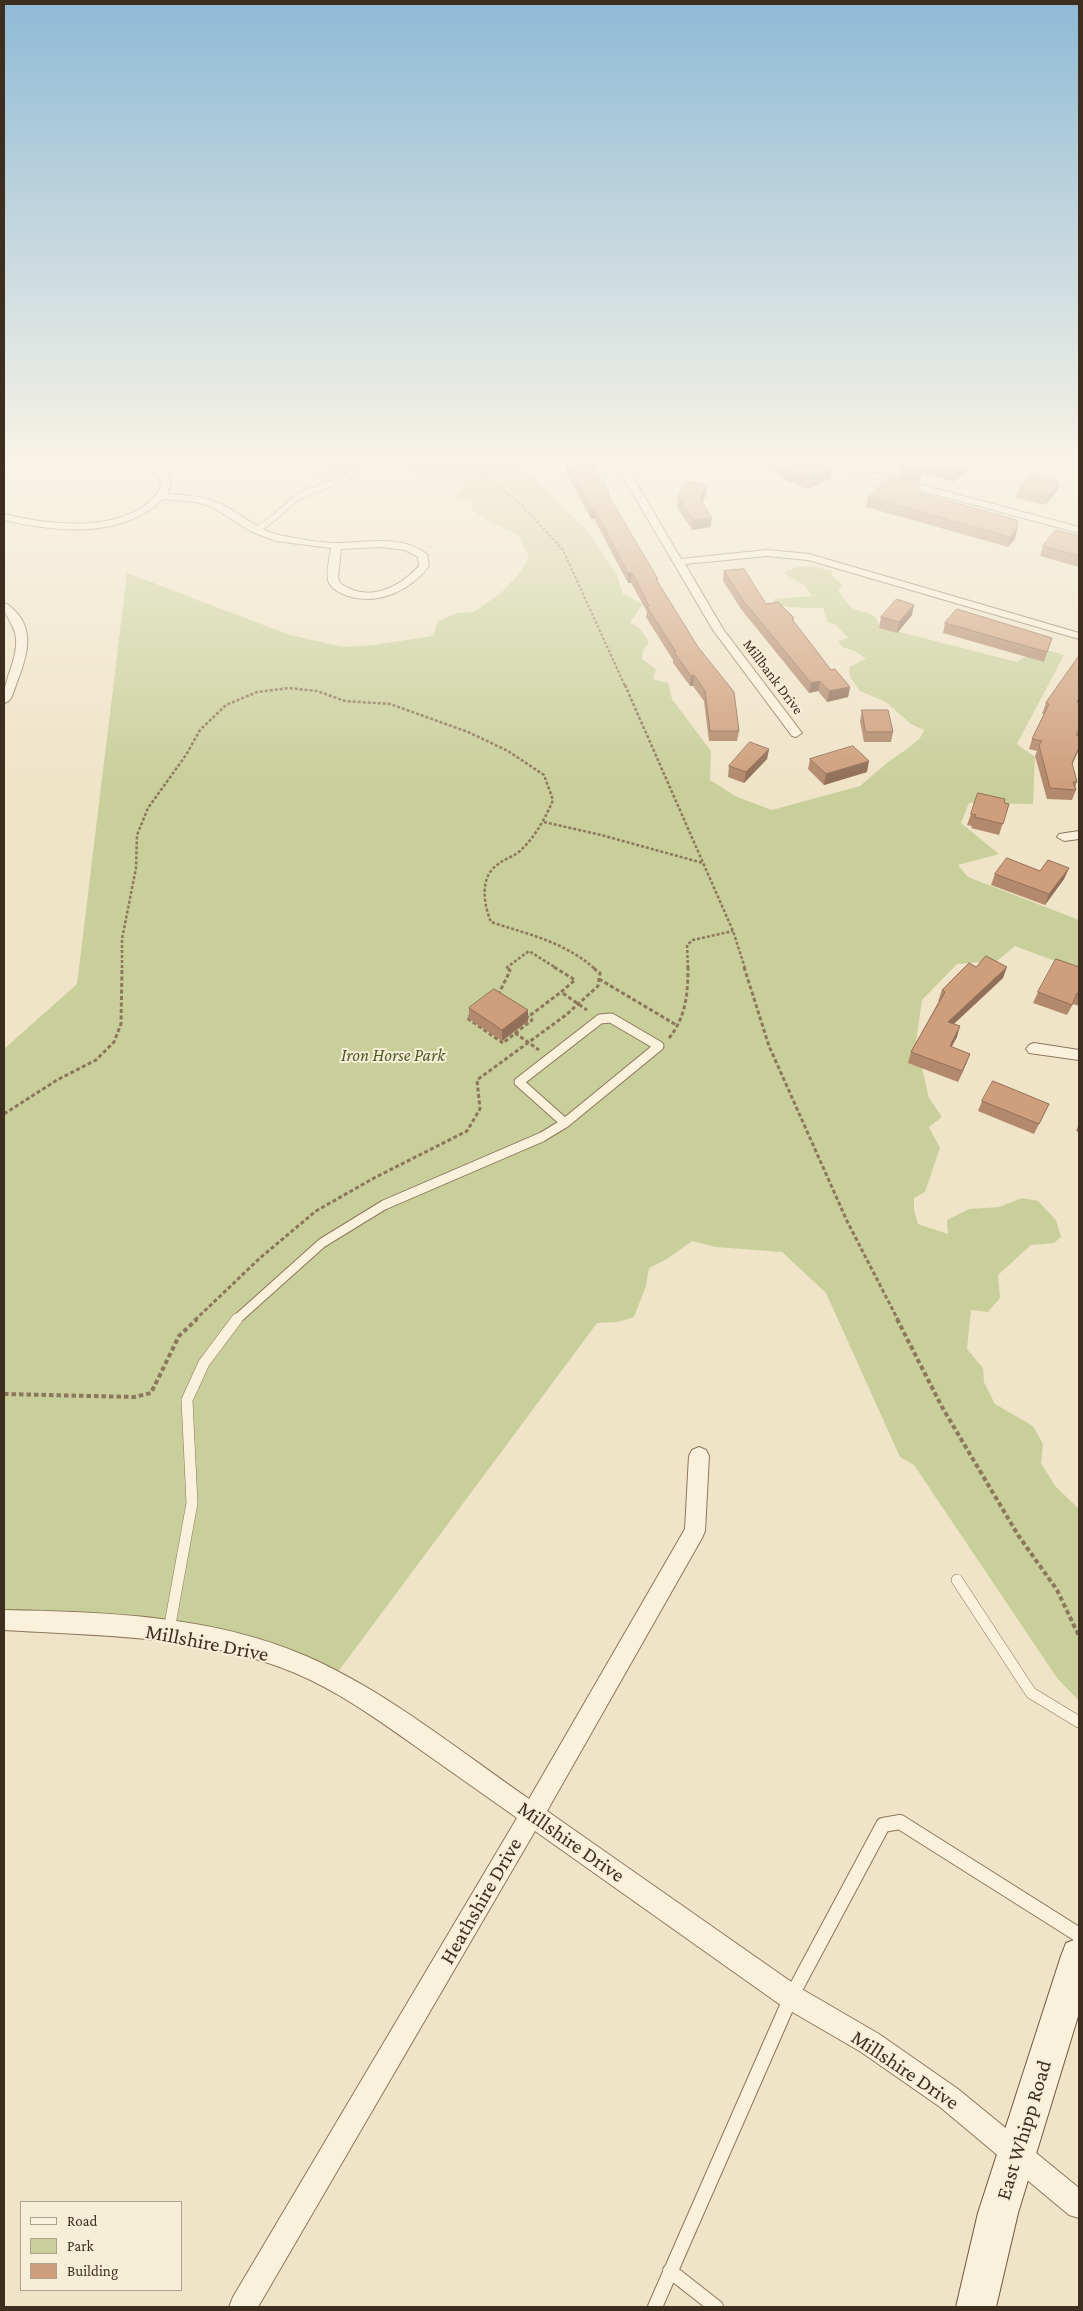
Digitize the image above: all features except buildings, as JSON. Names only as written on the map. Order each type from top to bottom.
[{"type":"main road","name":"East Whipp Road","points":[[976,2307],[998,2213],[1079,1956]]},
{"type":"street","points":[[333,568],[332,578],[339,588],[351,594],[373,596],[396,590],[409,581],[422,568]]},
{"type":"street","name":"Millbank Drive","points":[[681,568],[718,630],[796,732]]},
{"type":"street","points":[[846,568],[1079,636]]},
{"type":"street","points":[[4,606],[18,620],[23,642],[21,654],[4,700]]},
{"type":"street","points":[[1064,837],[1079,834]]},
{"type":"street","points":[[1034,1049],[1079,1055]]},
{"type":"street","name":"Heathshire Drive","points":[[243,2307],[532,1814],[694,1532],[699,1456]]},
{"type":"street","name":"Millshire Drive","points":[[4,1620],[168,1631],[248,1646],[296,1663],[332,1680],[390,1715],[792,1997],[870,2043],[961,2108],[1079,2205]]},
{"type":"lane","points":[[168,1631],[192,1503],[187,1400],[204,1363],[236,1320],[322,1242],[384,1205],[542,1137],[565,1123],[659,1046],[611,1018],[600,1018],[519,1082],[565,1123]]},
{"type":"lane","points":[[957,1580],[1031,1693],[1079,1722]]},
{"type":"lane","points":[[654,2307],[792,1997],[883,1826],[900,1822],[1079,1935]]},
{"type":"lane","points":[[670,2271],[716,2307]]},
{"type":"path","points":[[570,568],[623,681],[733,931],[769,1046],[847,1221],[942,1407],[1018,1534],[1057,1590],[1079,1636]]},
{"type":"path","points":[[4,1114],[57,1080],[96,1060],[114,1042],[121,1024],[122,939],[136,868],[137,835],[148,808],[186,755],[200,730],[226,705],[257,692],[289,688],[316,691],[345,701],[390,704],[468,732],[508,751],[544,775],[553,800],[544,822],[518,853],[494,867],[487,879],[484,909],[490,922],[553,942],[576,953],[600,973],[598,986],[573,1009],[477,1080],[480,1109],[467,1131],[374,1178],[316,1211],[260,1258],[179,1336],[152,1393],[134,1397],[4,1394]]},
{"type":"path","points":[[544,822],[595,833],[703,863]]},
{"type":"path","points":[[659,1046],[667,1041],[678,1026],[688,988],[687,945],[693,940],[733,931]]},
{"type":"path","points":[[497,997],[510,971],[506,968],[507,966],[529,951],[574,980],[528,1017]]},
{"type":"path","points":[[599,980],[678,1026]]},
{"type":"path","points":[[561,992],[600,1018]]},
{"type":"path","points":[[474,1013],[467,1018],[503,1043],[532,1020],[520,1012]]},
{"type":"path","points":[[515,1034],[550,1058]]},
{"type":"green space","name":"Iron Horse Park","points":[[523,568],[612,568],[617,575],[623,594],[643,604],[630,622],[640,629],[649,642],[643,651],[642,659],[656,669],[653,679],[668,683],[672,699],[711,751],[710,780],[737,797],[772,810],[860,786],[920,738],[924,730],[911,724],[886,702],[860,691],[850,677],[849,667],[866,659],[855,651],[842,647],[838,641],[848,638],[836,625],[828,622],[823,608],[792,607],[774,602],[774,599],[812,596],[805,586],[784,573],[796,568],[818,568],[831,571],[832,576],[843,585],[838,590],[847,603],[855,610],[871,614],[878,621],[880,627],[1017,662],[1040,648],[1064,655],[1017,744],[1035,757],[1033,804],[969,803],[961,823],[999,854],[958,865],[968,877],[1079,920],[1079,970],[1015,946],[997,961],[957,964],[922,1000],[916,1042],[929,1098],[942,1117],[929,1127],[940,1148],[925,1192],[914,1198],[914,1210],[918,1224],[948,1234],[947,1220],[969,1209],[999,1207],[1022,1198],[1038,1201],[1056,1220],[1061,1237],[1054,1243],[1031,1245],[998,1275],[1000,1298],[988,1312],[971,1310],[967,1349],[983,1368],[984,1382],[995,1404],[1033,1426],[1043,1444],[1041,1463],[1056,1487],[1079,1509],[1079,1701],[1057,1678],[914,1465],[900,1457],[826,1293],[782,1252],[716,1247],[692,1241],[667,1259],[649,1268],[646,1286],[634,1317],[618,1322],[597,1323],[332,1680],[296,1663],[97,1626],[4,1620],[4,1049],[77,984],[127,573],[290,635],[343,647],[373,645],[433,636],[438,621],[457,613],[474,612],[502,592]]}]
